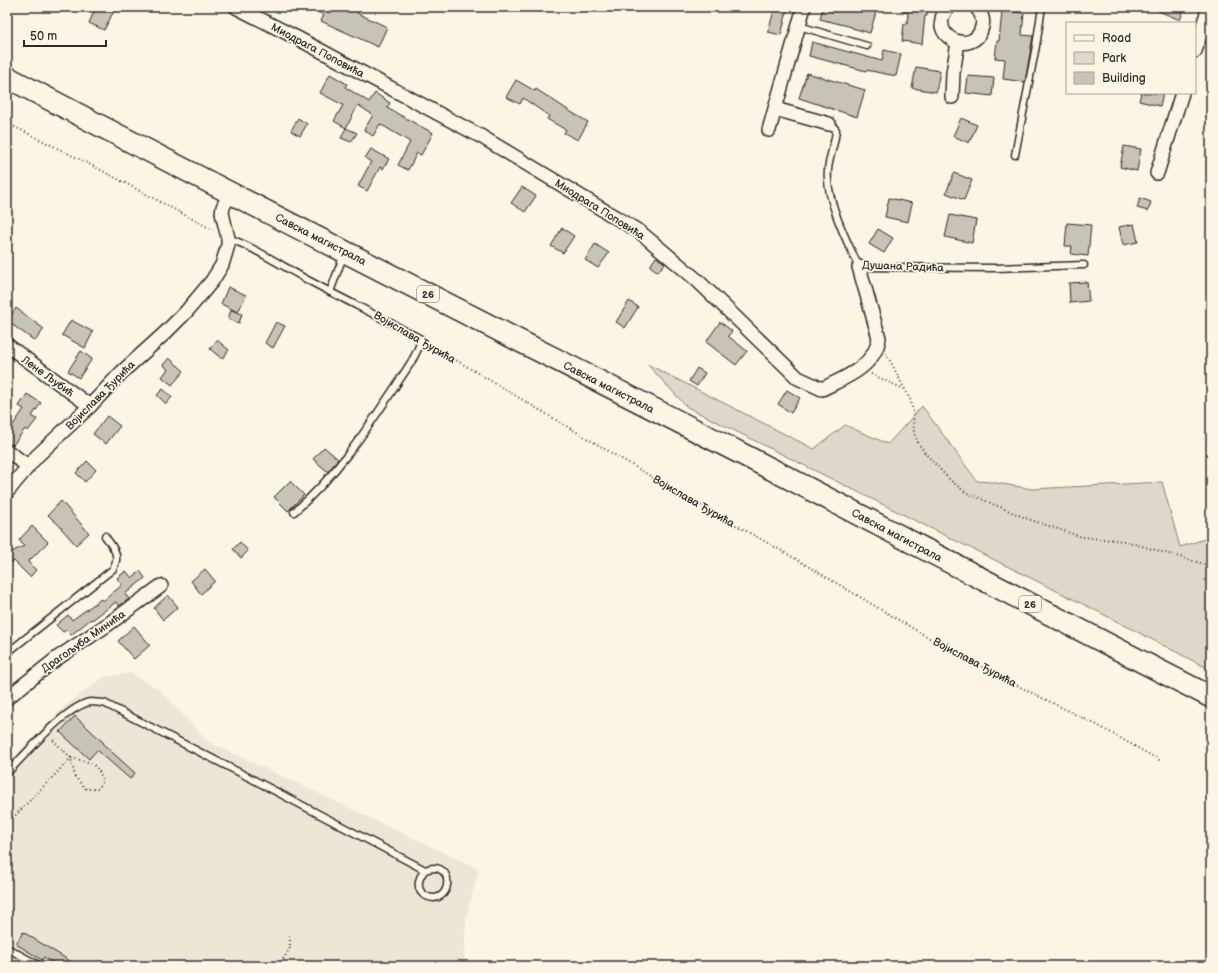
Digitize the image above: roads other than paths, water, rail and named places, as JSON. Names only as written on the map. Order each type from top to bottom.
[{"type":"main road","name":"Савска магистрала","points":[[7,77],[1211,697]]},
{"type":"street","name":"Миодрага Поповића","points":[[236,7],[253,12],[482,137],[640,232],[697,280],[798,378],[822,390],[858,371],[873,353],[878,344],[878,338],[859,267]]},
{"type":"street","points":[[769,130],[804,7]]},
{"type":"street","points":[[948,7],[944,12],[942,25],[947,36],[958,42],[971,41],[980,32],[982,20],[981,14],[976,7]]},
{"type":"street","points":[[1196,48],[1209,7]]},
{"type":"street","points":[[952,97],[953,73],[958,42]]},
{"type":"street","points":[[1157,173],[1182,94]]},
{"type":"street","name":"Душана Радића","points":[[775,109],[829,124]]},
{"type":"street","name":"Војислава Ђурића","points":[[7,492],[28,466],[90,406],[122,372],[165,334],[212,282],[222,265],[227,251],[228,238],[222,213],[223,207],[230,193]]},
{"type":"street","name":"Лене Љубић","points":[[7,345],[90,406]]},
{"type":"street","points":[[7,451],[28,466]]},
{"type":"street","name":"Драгољуба Минића","points":[[7,698],[56,659],[161,586]]},
{"type":"lane","points":[[1016,154],[1042,7]]},
{"type":"lane","points":[[799,26],[867,46]]},
{"type":"lane","name":"Душана Радића","points":[[829,124],[834,126],[836,130],[828,171],[830,193],[836,215],[859,267],[996,268],[1084,265]]},
{"type":"lane","name":"Војислава Ђурића","points":[[228,238],[255,249],[330,292],[421,339],[409,365],[362,437],[319,489],[294,512]]},
{"type":"lane","points":[[330,292],[345,252]]},
{"type":"lane","points":[[7,653],[113,569],[117,561],[117,553],[105,536]]},
{"type":"lane","points":[[7,773],[46,733],[66,716],[80,706],[91,702],[104,703],[256,780],[425,870],[432,868],[439,869],[445,873],[448,880],[448,887],[444,893],[438,897],[431,898],[424,895],[420,889],[418,882],[420,875],[425,870]]},
{"type":"lane","points":[[7,948],[40,966]]}]
